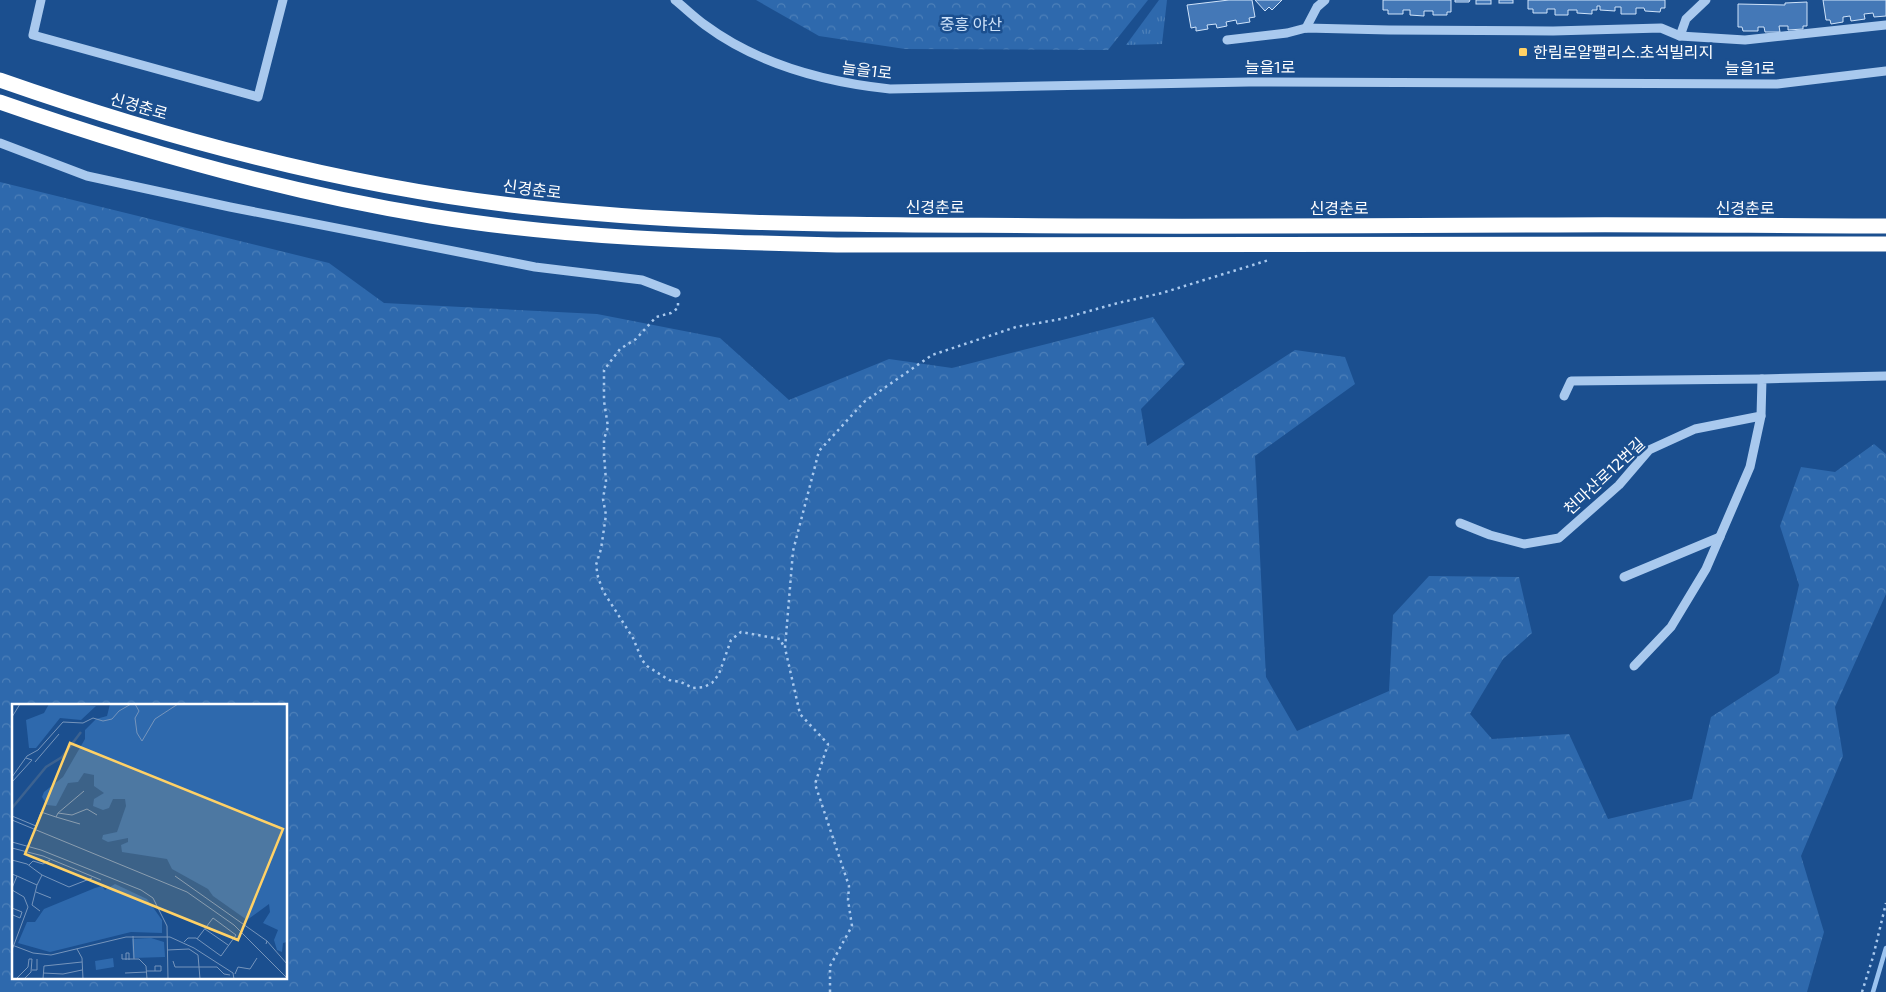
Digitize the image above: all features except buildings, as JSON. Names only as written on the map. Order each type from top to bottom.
[{"type":"highway","name":"신경춘로","points":[[0,80],[75,106],[250,156],[320,173],[423,192],[536,208],[697,220],[834,225],[1886,226]]},
{"type":"highway","points":[[0,102],[71,127],[212,169],[431,216],[536,230],[746,243],[903,246],[1886,244]]},
{"type":"street","points":[[41,0],[32,35],[258,97],[283,0]]},
{"type":"street","name":"늘을1로","points":[[675,0],[705,25],[741,48],[776,64],[819,78],[890,89],[1249,82],[1777,84],[1886,70]]},
{"type":"street","points":[[1306,28],[1317,7],[1325,0]]},
{"type":"street","points":[[1680,36],[1686,19],[1706,0]]},
{"type":"street","points":[[1227,40],[1287,33],[1306,28],[1388,30],[1661,28],[1680,36],[1745,40],[1886,25]]},
{"type":"street","points":[[0,143],[87,176],[230,207],[535,268],[642,280],[676,293]]},
{"type":"street","points":[[1868,250],[1886,250]]},
{"type":"street","points":[[1564,396],[1571,380],[1886,376]]},
{"type":"street","points":[[1634,666],[1671,627],[1706,570],[1750,467],[1760,416],[1762,379]]},
{"type":"street","name":"천마산로12번길","points":[[1460,523],[1490,535],[1524,544],[1559,538],[1619,484],[1649,450],[1695,429],[1760,416]]},
{"type":"street","points":[[1624,577],[1720,537]]},
{"type":"path","points":[[785,648],[793,550],[819,451],[864,402],[932,355],[1016,327],[1061,319],[1162,293],[1218,276]]},
{"type":"path","points":[[676,293],[678,308],[671,313],[656,317],[636,339],[620,349],[604,370],[604,401],[608,427],[604,439],[606,481],[603,499],[606,515],[601,548],[596,565],[598,577],[603,591],[633,638],[642,660],[647,666],[669,680],[681,682],[693,688],[704,687],[712,683],[719,674],[731,640],[742,632],[780,639],[785,648],[800,714],[828,744],[815,784],[849,886],[848,900],[852,926],[830,966],[830,992]]},
{"type":"path","points":[[1862,992],[1873,957],[1886,903]]},
{"type":"green space","name":"중흥 야산","points":[[756,0],[1148,0],[1108,50],[905,49],[819,36]]},
{"type":"green space","points":[[1159,0],[1167,0],[1162,44],[1126,45]]},
{"type":"green space","points":[[0,182],[329,263],[384,303],[597,314],[720,338],[789,400],[889,359],[952,368],[1153,317],[1185,364],[1141,409],[1147,446],[1295,350],[1345,357],[1355,384],[1255,456],[1266,677],[1297,731],[1389,691],[1393,615],[1429,576],[1519,577],[1532,633],[1503,659],[1470,714],[1492,739],[1569,734],[1608,819],[1692,799],[1711,717],[1779,673],[1799,585],[1780,526],[1801,467],[1835,472],[1874,444],[1886,454],[1886,594],[1835,707],[1843,756],[1801,856],[1824,932],[1807,992],[0,992]]},
{"type":"waterway","points":[[1873,992],[1886,948]]},
{"type":"place","name":"한림로얄팰리스.초석빌리지","points":[[1523,52]]}]
